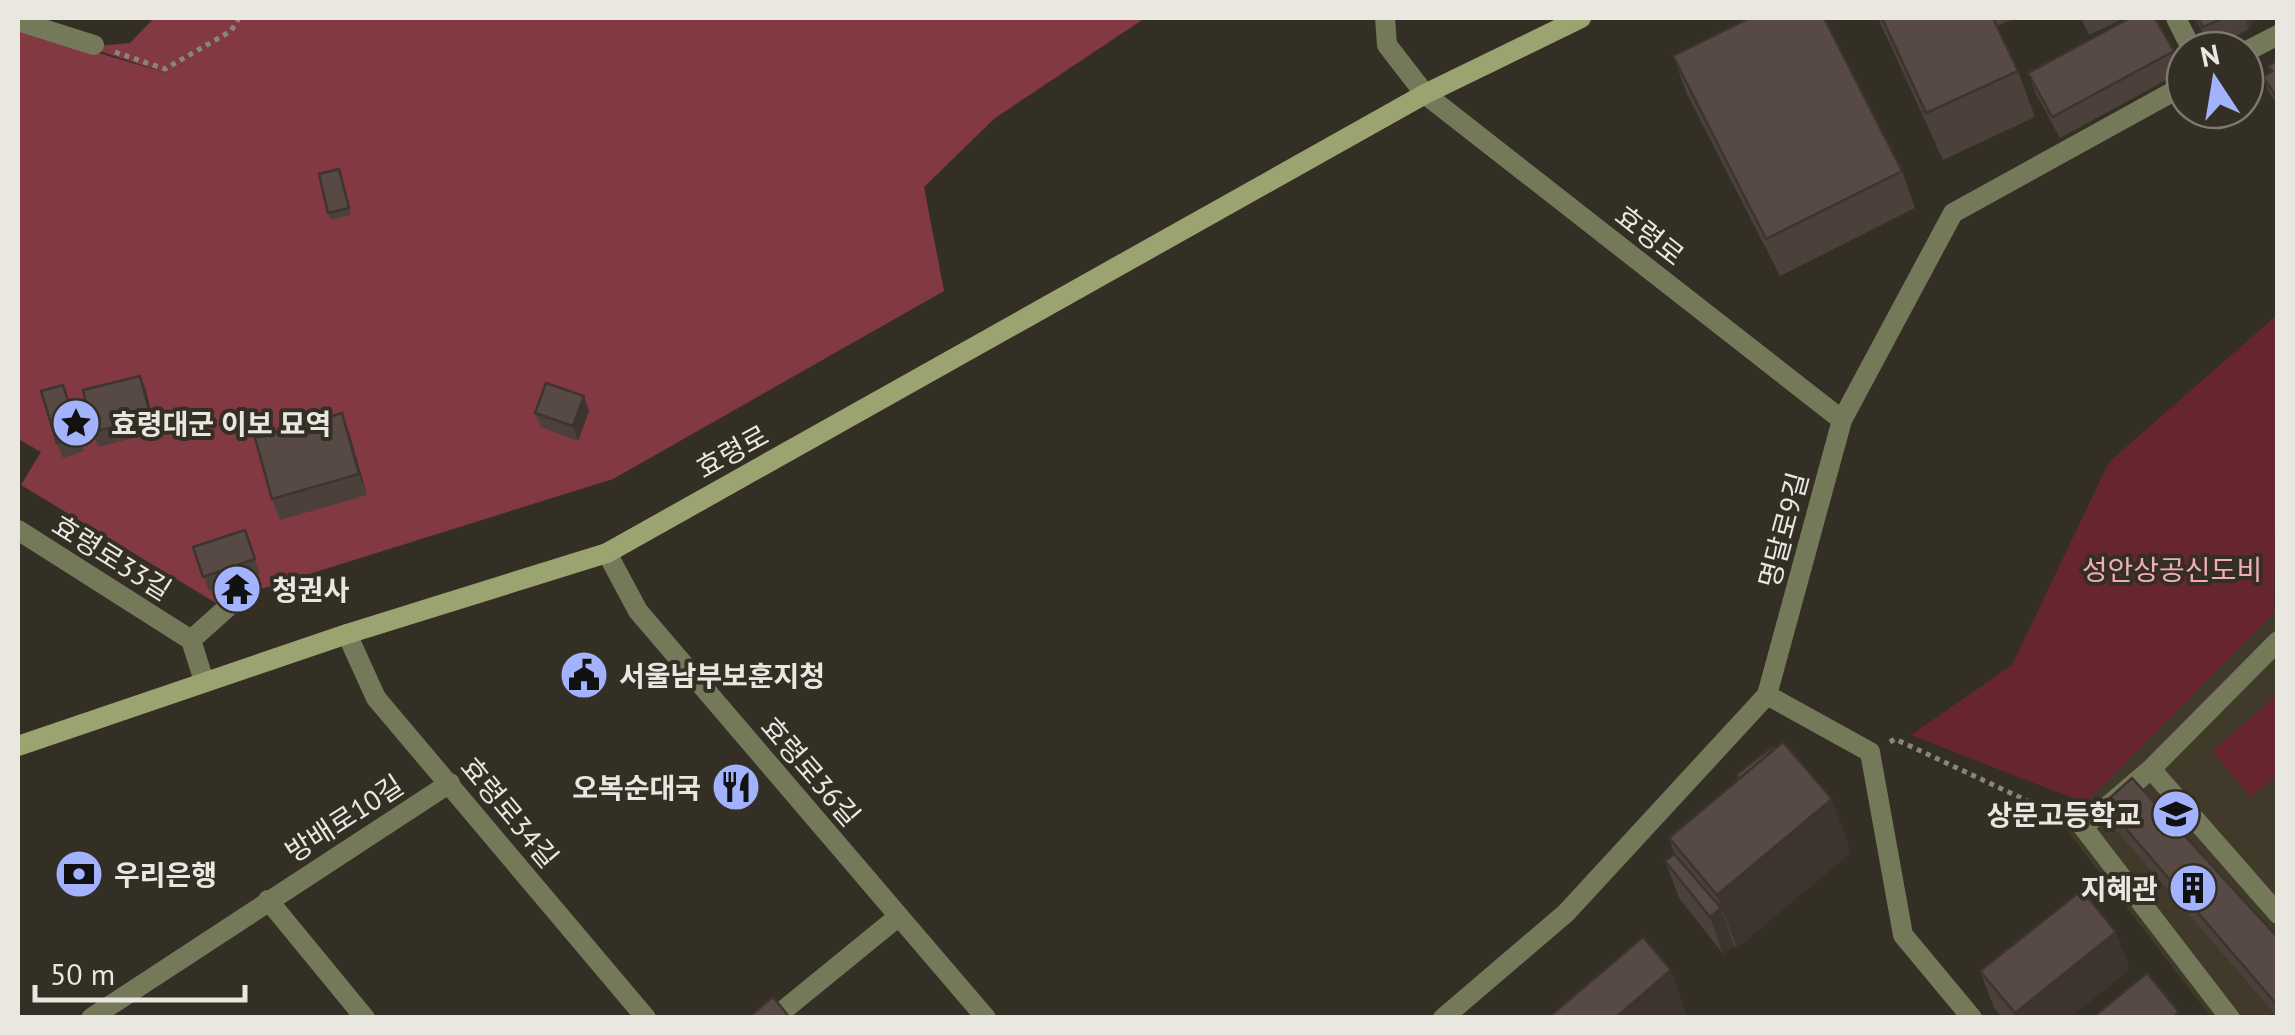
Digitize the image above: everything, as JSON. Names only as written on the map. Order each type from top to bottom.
[{"type":"main road","name":"효령로","points":[[18,746],[347,634],[607,553],[1424,94],[1581,18]]},
{"type":"street","points":[[1385,18],[1387,45],[1424,94]]},
{"type":"street","points":[[18,21],[94,45]]},
{"type":"street","name":"효령로","points":[[1424,94],[1842,420]]},
{"type":"street","name":"명달로9길","points":[[1442,1018],[1566,913],[1767,695],[1842,420],[1953,212],[2165,96]]},
{"type":"street","name":"효령로33길","points":[[18,530],[192,640]]},
{"type":"street","name":"효령로36길","points":[[607,553],[638,611],[986,1018]]},
{"type":"street","points":[[204,681],[192,640],[238,598],[238,589]]},
{"type":"street","name":"효령로34길","points":[[347,634],[376,698],[646,1018]]},
{"type":"street","points":[[2230,1018],[2083,827],[2151,769],[2278,641]]},
{"type":"street","points":[[1767,695],[1870,752],[1903,935],[1972,1018]]},
{"type":"street","points":[[2151,769],[2278,914]]},
{"type":"street","name":"방배로10길","points":[[91,1018],[450,783]]},
{"type":"street","points":[[268,900],[366,1018]]},
{"type":"street","points":[[774,1018],[899,916]]},
{"type":"path","points":[[94,45],[165,70],[232,31],[239,18]]},
{"type":"path","points":[[1870,752],[1895,739],[2083,827]]},
{"type":"shaded area","points":[[154,18],[1145,18],[995,118],[924,187],[944,291],[613,479],[216,603],[21,485],[41,452],[18,439],[18,29],[169,74],[87,47],[130,43]]},
{"type":"shaded area","name":"상문고등학교","points":[[2277,606],[2277,1017],[2211,1017],[2063,825]]},
{"type":"green space","name":"성안상공신도비","points":[[2277,315],[2274,613],[2085,803],[1911,735],[2012,665],[2109,462]]},
{"type":"green space","points":[[2277,695],[2277,775],[2251,797],[2212,751]]},
{"type":"building","points":[[1750,18],[1824,18],[1902,171],[1766,239],[1673,56]]},
{"type":"building","points":[[1882,18],[1993,18],[2018,71],[1926,113]]},
{"type":"building","points":[[2130,18],[2155,18],[2165,35],[2165,56],[2052,117],[2028,73]]},
{"type":"building","points":[[2198,18],[2223,18],[2203,27]]},
{"type":"building","points":[[2278,60],[2278,99],[2265,80],[2272,71],[2268,66]]},
{"type":"building","points":[[339,169],[349,208],[328,213],[319,174]]},
{"type":"building","points":[[140,376],[151,418],[93,432],[83,390]]},
{"type":"building","points":[[546,383],[584,396],[573,426],[535,413]]},
{"type":"building","points":[[63,385],[79,436],[57,443],[41,391]]},
{"type":"building","points":[[342,413],[359,474],[272,499],[255,438]]},
{"type":"building","points":[[245,530],[255,559],[203,577],[193,547]]},
{"type":"building","points":[[1783,742],[1832,799],[1717,895],[1669,838]]},
{"type":"building","points":[[1774,749],[1739,779],[1736,775]]},
{"type":"building","name":"지혜관","points":[[2132,778],[2278,938],[2278,1006],[2104,803]]},
{"type":"building","points":[[1674,854],[1721,908],[1710,917],[1665,861]]},
{"type":"building","points":[[2082,890],[2116,932],[2015,1013],[1980,971]]},
{"type":"building","points":[[1643,937],[1671,970],[1615,1018],[1548,1018]]},
{"type":"building","points":[[2147,973],[2179,1012],[2172,1018],[2092,1018]]},
{"type":"building","points":[[773,997],[790,1018],[748,1018]]},
{"type":"place","name":"효령대군 이보 묘역","points":[[76,423]]},
{"type":"place","name":"청권사","points":[[237,589]]},
{"type":"place","name":"서울남부보훈지청","points":[[584,675]]},
{"type":"place","name":"오복순대국","points":[[736,787]]},
{"type":"place","name":"상문고등학교","points":[[2176,814]]},
{"type":"place","name":"우리은행","points":[[79,874]]},
{"type":"place","name":"지혜관","points":[[2193,888]]}]
